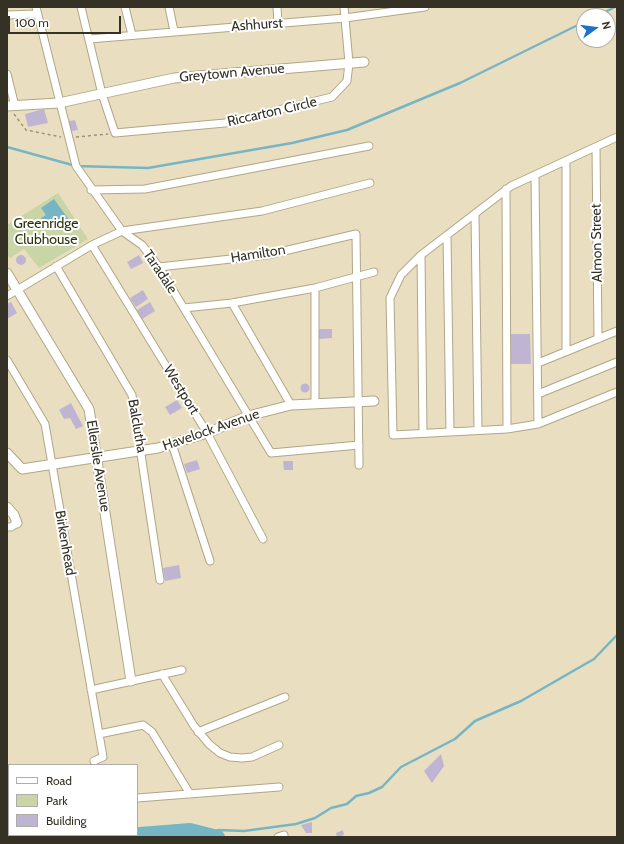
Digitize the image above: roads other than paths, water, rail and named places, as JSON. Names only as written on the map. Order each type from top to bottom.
[{"type":"street","points":[[81,7],[102,94]]},
{"type":"street","points":[[125,7],[132,35]]},
{"type":"street","points":[[169,7],[174,31]]},
{"type":"street","points":[[277,7],[278,23]]},
{"type":"street","name":"Riccarton Circle","points":[[102,94],[114,133],[225,123],[332,97],[347,81],[349,63],[344,7]]},
{"type":"street","name":"Ashhurst","points":[[89,39],[345,18],[425,7]]},
{"type":"street","points":[[7,15],[36,10]]},
{"type":"street","name":"Taradale","points":[[36,10],[67,137],[76,166],[91,190],[122,231],[142,245],[159,267],[271,453],[358,445]]},
{"type":"street","name":"Greytown Avenue","points":[[11,108],[59,103],[174,78],[364,62]]},
{"type":"street","points":[[7,74],[11,108]]},
{"type":"street","points":[[617,138],[506,189],[421,255],[401,275],[390,298],[393,435],[507,429],[538,424],[617,392]]},
{"type":"street","points":[[91,190],[145,189],[369,146]]},
{"type":"street","name":"Almon Street","points":[[596,147],[598,339]]},
{"type":"street","points":[[566,161],[566,351]]},
{"type":"street","points":[[535,176],[538,424]]},
{"type":"street","points":[[7,296],[56,266],[122,231],[262,211],[370,183]]},
{"type":"street","points":[[506,189],[507,429]]},
{"type":"street","points":[[475,214],[478,430]]},
{"type":"street","name":"Hamilton","points":[[159,267],[267,255],[356,234],[356,278]]},
{"type":"street","points":[[447,236],[450,432]]},
{"type":"street","name":"Westport","points":[[92,246],[207,432],[263,539]]},
{"type":"street","points":[[421,255],[423,433]]},
{"type":"street","name":"Balclutha","points":[[56,266],[132,395],[160,580]]},
{"type":"street","points":[[184,308],[232,303],[314,288],[374,272]]},
{"type":"street","name":"Ellerslie Avenue","points":[[7,273],[89,409],[131,681]]},
{"type":"street","points":[[356,278],[359,465]]},
{"type":"street","points":[[314,288],[315,403]]},
{"type":"street","points":[[232,303],[291,405]]},
{"type":"street","points":[[538,363],[617,331]]},
{"type":"street","name":"Birkenhead","points":[[7,360],[45,424],[103,757],[94,761]]},
{"type":"street","points":[[538,394],[617,362]]},
{"type":"street","name":"Havelock Avenue","points":[[7,453],[22,468],[51,464],[172,444],[248,416],[291,405],[374,401]]},
{"type":"street","points":[[172,444],[210,561]]},
{"type":"street","points":[[7,507],[14,515],[17,522],[11,527],[7,527]]},
{"type":"street","points":[[91,690],[182,670]]},
{"type":"street","points":[[162,674],[198,732],[209,744],[230,757],[252,756],[279,745]]},
{"type":"street","points":[[198,732],[285,697]]},
{"type":"street","points":[[99,734],[143,725],[152,732],[190,794]]},
{"type":"street","points":[[138,798],[279,787]]},
{"type":"water","points":[[54,199],[69,220],[55,228],[51,222],[46,226],[41,218],[46,215],[41,208]]},
{"type":"waterway","points":[[7,147],[76,166],[148,168],[292,143],[347,130],[460,83],[576,26]]},
{"type":"waterway","points":[[212,835],[215,831],[219,830],[244,831],[296,824],[315,818],[331,808],[347,804],[356,796],[369,793],[382,787],[401,767],[455,739],[475,721],[521,701],[594,659],[617,635]]},
{"type":"waterway","points":[[138,835],[190,830],[218,837]]},
{"type":"park label","name":"Greenridge Clubhouse","points":[[46,232]]}]
